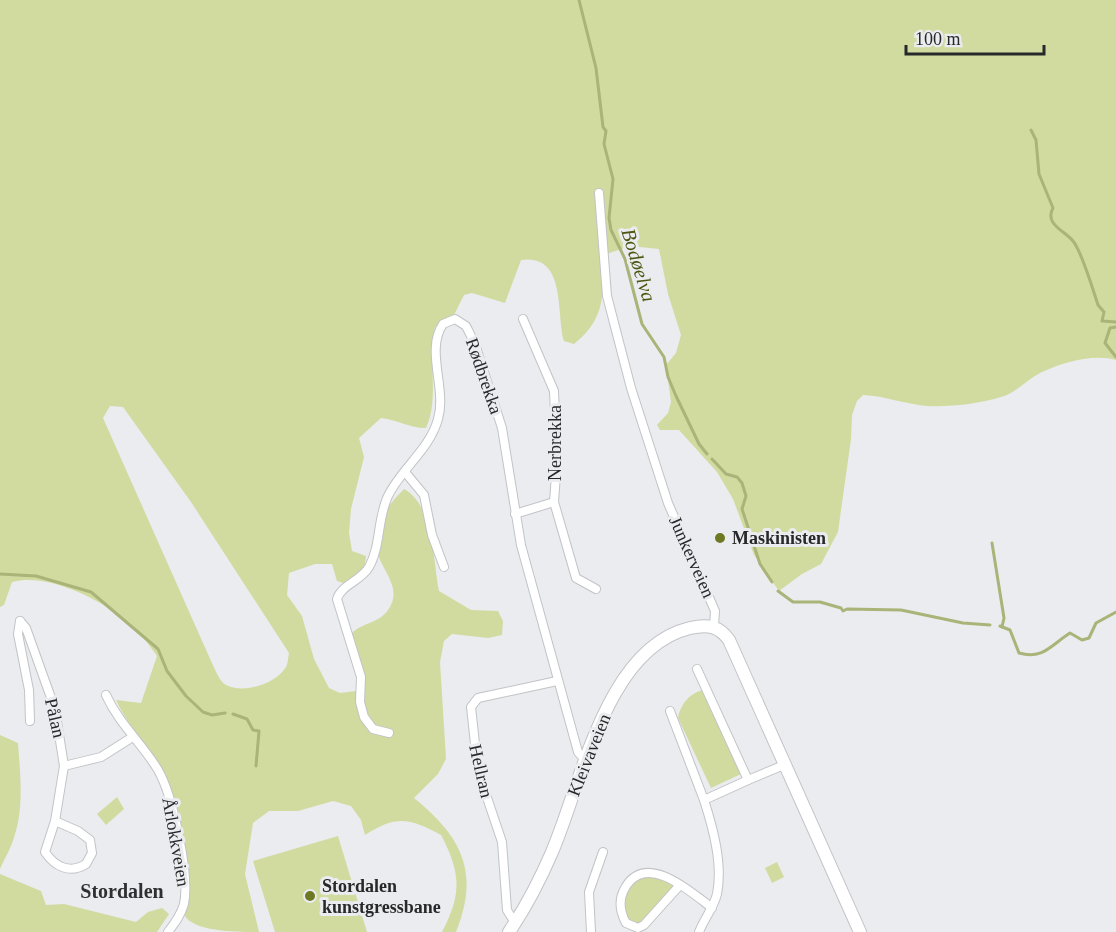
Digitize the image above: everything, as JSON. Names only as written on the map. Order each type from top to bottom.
[{"type":"street","name":"Junkerveien","points":[[599,193],[607,296],[616,333],[664,493],[715,611],[717,620],[714,626]]},
{"type":"street","name":"Rødbrekka","points":[[389,733],[378,732],[363,717],[360,702],[361,677],[338,599],[342,590],[363,576],[373,560],[383,508],[432,434],[438,421],[440,407],[437,335],[443,324],[455,319],[466,326],[475,344],[502,428],[509,457],[515,514],[557,681],[578,752],[586,761]]},
{"type":"street","name":"Nerbrekka","points":[[523,319],[556,398],[557,461],[554,502],[574,573],[579,581],[596,589]]},
{"type":"street","points":[[405,472],[424,495],[432,535],[444,567]]},
{"type":"street","name":"Nerbrekka","points":[[515,514],[554,502]]},
{"type":"street","name":"Pålan","points":[[30,721],[29,690],[18,634],[20,621],[26,628],[55,709],[64,766],[55,821],[45,852],[50,859],[68,869],[86,864],[92,853],[90,840],[78,831],[55,821]]},
{"type":"street","name":"Kleivaveien","points":[[512,927],[549,859],[586,761],[617,688],[637,659],[671,634],[692,627],[714,626]]},
{"type":"street","points":[[714,626],[729,640],[856,931]]},
{"type":"street","points":[[697,669],[748,780]]},
{"type":"street","name":"Hellran","points":[[512,927],[507,910],[502,842],[478,771],[471,707],[478,698],[557,681]]},
{"type":"street","name":"Årlokkveien","points":[[106,695],[113,712],[158,771],[174,813],[185,896],[181,913],[168,932]]},
{"type":"street","points":[[670,711],[704,800],[717,853],[717,894],[699,932]]},
{"type":"street","points":[[64,766],[101,757],[131,738]]},
{"type":"street","points":[[704,800],[784,765]]},
{"type":"street","points":[[591,932],[589,892],[603,852]]},
{"type":"street","points":[[680,885],[644,925],[638,928],[626,923],[620,904],[628,883],[649,873],[663,875],[680,885],[712,908]]},
{"type":"green space","points":[[0,0],[1116,0],[1116,360],[1088,358],[1057,366],[1040,373],[1006,395],[974,403],[927,406],[863,395],[857,401],[852,415],[851,439],[838,532],[821,564],[802,574],[779,591],[754,555],[733,499],[717,472],[679,430],[660,430],[657,425],[668,413],[671,402],[666,365],[676,353],[681,335],[668,294],[659,249],[630,246],[601,256],[603,282],[601,305],[592,325],[574,344],[564,341],[557,288],[553,276],[546,266],[536,260],[521,260],[505,303],[472,293],[464,295],[454,315],[435,327],[432,352],[432,404],[426,428],[381,418],[359,438],[364,457],[351,509],[349,533],[352,551],[366,556],[364,571],[343,583],[337,581],[332,564],[315,564],[289,573],[287,595],[302,616],[314,659],[329,688],[340,693],[356,691],[360,682],[350,635],[384,614],[392,601],[394,593],[392,585],[378,554],[376,537],[384,514],[404,489],[414,497],[427,520],[439,591],[471,610],[498,611],[503,621],[502,635],[488,638],[452,634],[444,641],[440,662],[446,759],[438,774],[414,798],[444,827],[462,857],[466,874],[466,891],[463,911],[456,932],[442,932],[453,906],[457,884],[452,861],[441,835],[420,825],[403,821],[386,824],[365,835],[361,820],[351,806],[333,801],[298,811],[269,811],[253,823],[245,874],[259,932],[217,930],[189,921],[184,915],[184,843],[172,790],[116,700],[141,703],[157,656],[138,631],[120,615],[91,598],[58,585],[42,581],[12,582],[4,605],[0,607]],"holes":[[[110,406],[123,407],[191,502],[289,653],[286,667],[267,683],[250,688],[233,688],[226,685],[217,674],[103,418]]]},
{"type":"green space","points":[[704,690],[741,774],[711,788],[678,718],[686,700],[694,693]]},
{"type":"green space","points":[[0,735],[18,743],[21,789],[18,823],[0,869]]},
{"type":"green space","points":[[117,797],[124,809],[106,825],[97,814]]},
{"type":"green space","name":"Stordalen kunstgressbane","points":[[338,836],[367,932],[275,932],[253,861]]},
{"type":"green space","points":[[777,862],[784,877],[772,883],[765,868]]},
{"type":"green space","points":[[0,874],[41,891],[46,905],[64,904],[136,922],[148,912],[162,908],[169,914],[157,932],[0,932]]},
{"type":"green space","points":[[644,877],[657,877],[673,884],[640,924],[628,920],[625,901],[632,885]]},
{"type":"waterway","name":"Bodøelva","points":[[579,0],[596,68],[603,127],[606,131],[604,144],[613,179],[609,218],[611,230],[625,259],[642,324],[664,357],[668,377],[676,396],[699,444],[707,454]]},
{"type":"waterway","points":[[1031,130],[1036,140],[1039,174],[1053,208],[1051,214],[1053,223],[1076,246],[1098,305],[1104,312],[1102,321],[1116,322]]},
{"type":"waterway","points":[[1116,327],[1110,328],[1105,343],[1116,357]]},
{"type":"waterway","name":"Bodøelva","points":[[712,459],[726,474],[737,477],[742,483],[746,496],[742,509],[760,564],[772,582]]},
{"type":"waterway","points":[[992,543],[1004,618],[1002,627]]},
{"type":"waterway","points":[[0,574],[36,576],[91,592],[158,649],[167,671],[186,696],[203,712],[212,715],[225,713]]},
{"type":"waterway","name":"Bodøelva","points":[[778,591],[793,602],[820,602],[841,608],[843,611],[847,609],[901,610],[963,623],[990,625]]},
{"type":"waterway","name":"Bodøelva","points":[[1000,626],[1010,630],[1019,653],[1034,655],[1046,650],[1070,633],[1082,640],[1089,638],[1096,623],[1116,612]]},
{"type":"waterway","points":[[233,714],[247,719],[253,730],[259,731],[256,766]]},
{"type":"place","name":"Maskinisten","points":[[720,538]]},
{"type":"place","name":"Stordalen kunstgressbane","points":[[310,896]]},
{"type":"district","name":"Stordalen","points":[[122,891]]}]
